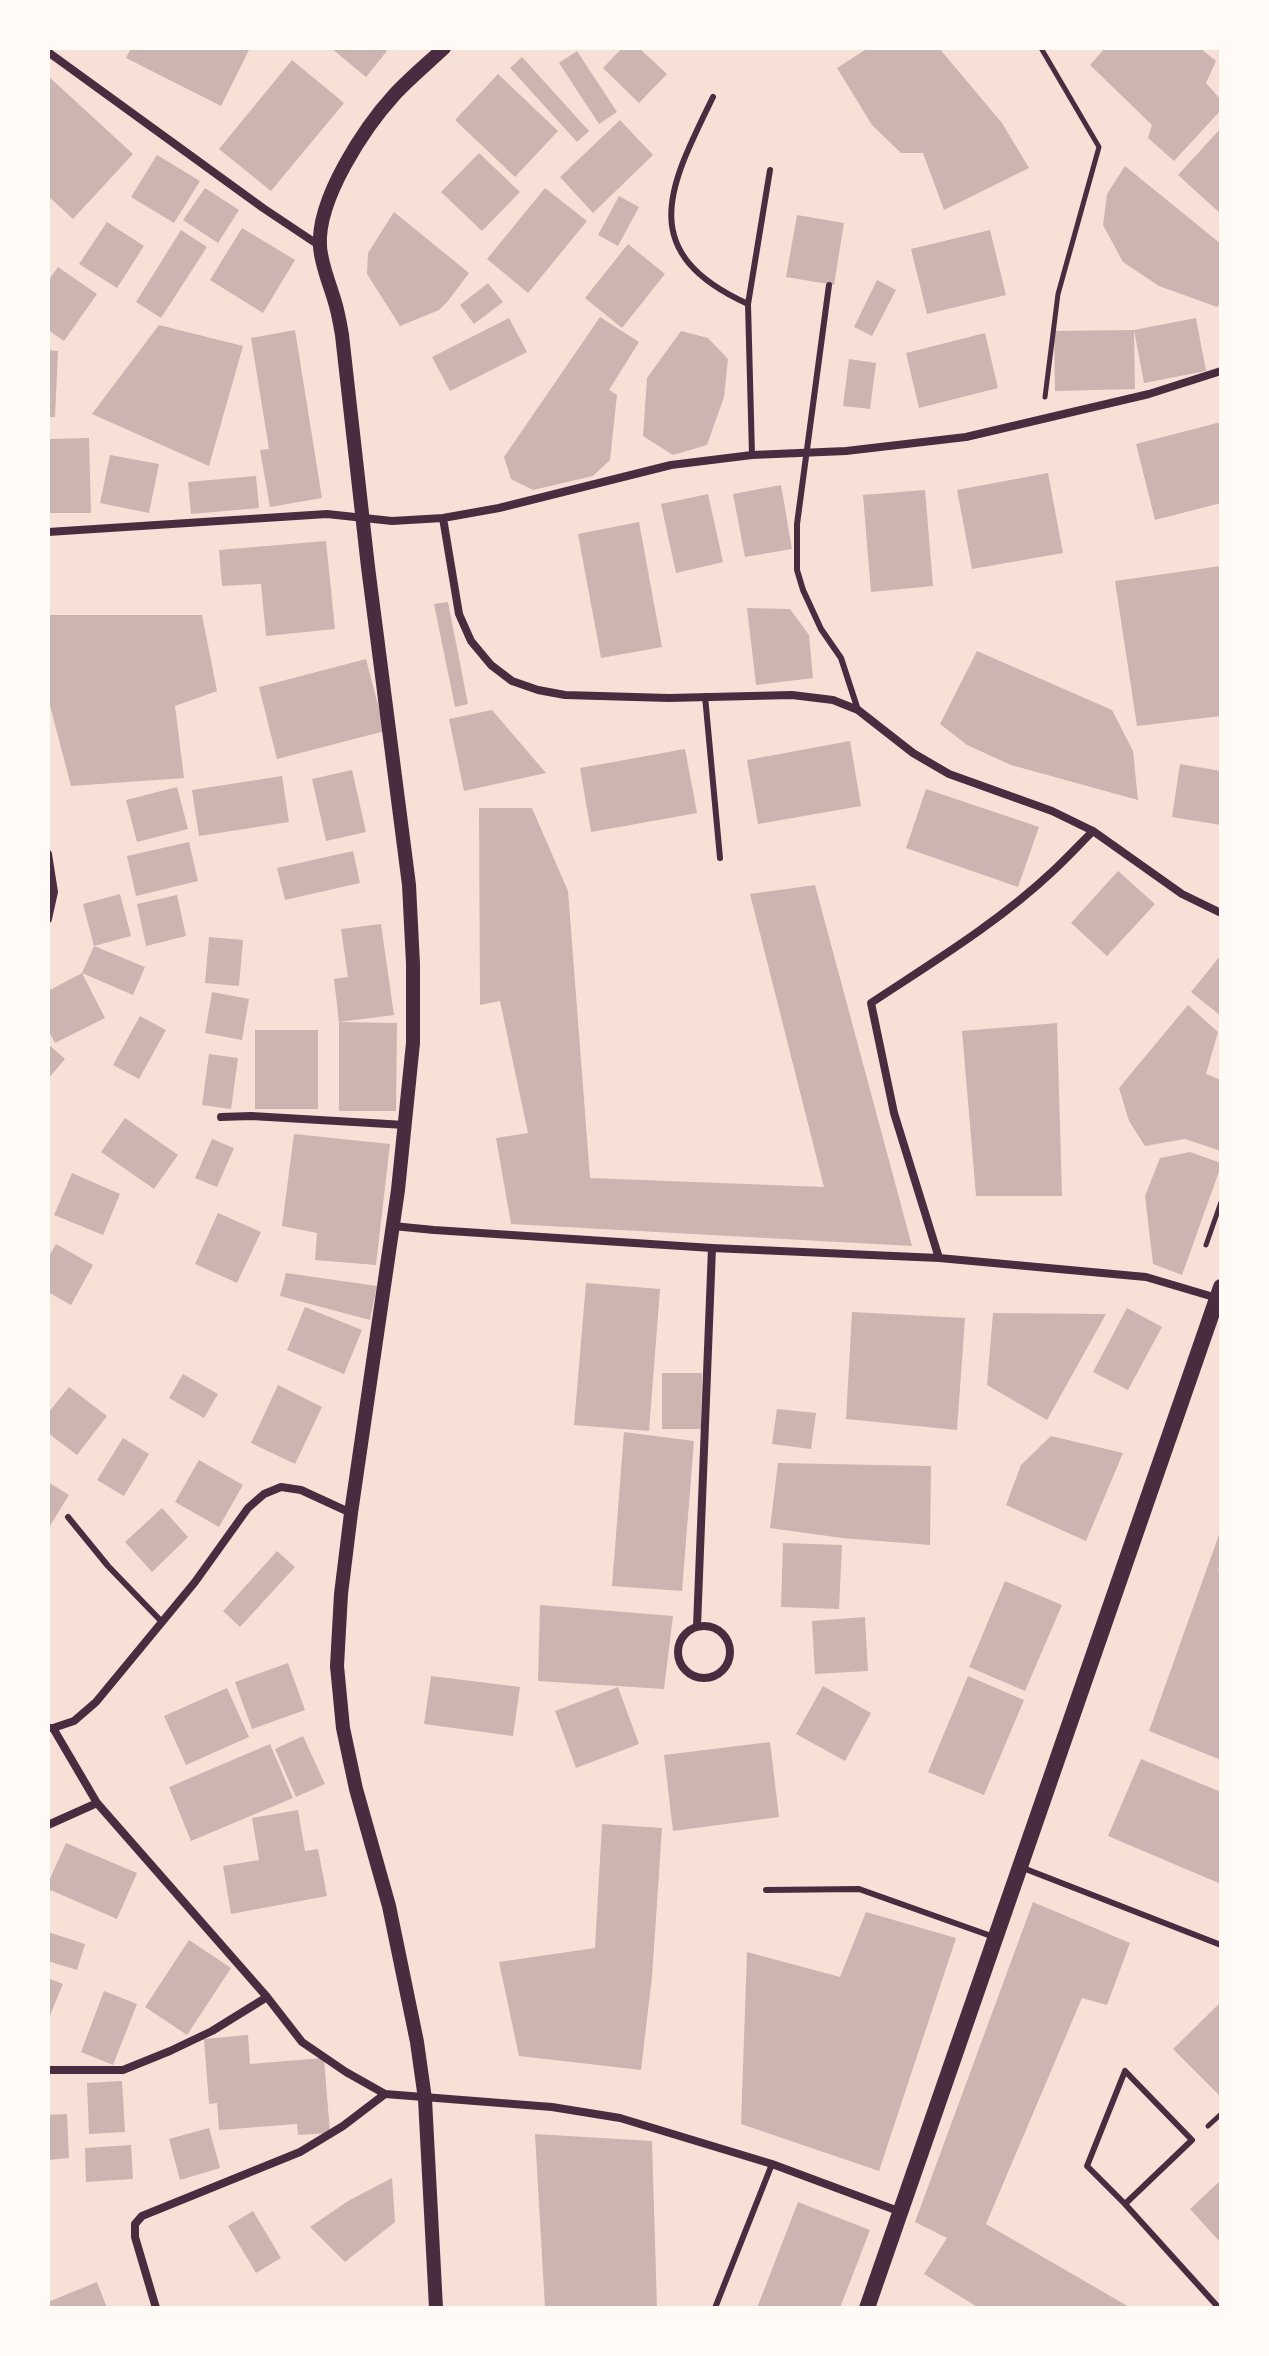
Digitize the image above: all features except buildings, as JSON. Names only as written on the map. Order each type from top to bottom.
[{"type":"main road","points":[[867,2308],[1219,1292]]},
{"type":"street","points":[[436,2308],[425,2099],[417,2042],[389,1906],[356,1789],[343,1728],[337,1666],[341,1594],[351,1513],[405,1125],[413,1043],[413,964],[409,885],[342,335],[320,246],[322,220],[340,173],[369,127],[395,94],[444,48]]},
{"type":"street","points":[[48,52],[320,246]]},
{"type":"street","points":[[48,532],[327,514],[392,521],[443,518],[499,508],[671,465],[752,455],[846,451],[966,437],[1149,394],[1221,371]]},
{"type":"street","points":[[443,518],[459,614],[471,641],[491,665],[512,681],[565,695],[669,698],[792,695],[833,700],[858,710],[913,753],[949,774],[1052,811],[1093,831],[1182,894],[1221,913]]},
{"type":"street","points":[[939,1258],[894,1113],[871,1003],[949,952],[1010,906],[1052,872],[1093,831]]},
{"type":"street","points":[[48,854],[54,892],[48,919]]},
{"type":"street","points":[[221,1117],[405,1125]]},
{"type":"street","points":[[393,1226],[712,1248],[939,1258],[1146,1277],[1219,1292]]},
{"type":"street","points":[[697,1626],[712,1248]]},
{"type":"street","points":[[351,1513],[301,1490],[281,1487],[264,1494],[248,1508],[195,1582],[96,1702],[74,1721],[51,1728],[97,1803],[267,1997],[302,2042],[385,2094],[525,2104],[620,2118],[772,2164],[901,2212]]},
{"type":"street","points":[[697,1626],[712,1626],[724,1635],[730,1648],[728,1663],[718,1674],[704,1678],[689,1674],[679,1662],[678,1647],[684,1633],[697,1626]]},
{"type":"street","points":[[48,1825],[97,1803]]},
{"type":"street","points":[[48,2070],[123,2070],[212,2031],[267,1997]]},
{"type":"street","points":[[156,2308],[135,2237],[135,2224],[142,2216],[300,2152],[343,2126],[385,2094]]},
{"type":"lane","points":[[713,97],[685,153],[673,195],[671,232],[686,262],[705,280],[748,304]]},
{"type":"lane","points":[[752,455],[748,304],[770,170]]},
{"type":"lane","points":[[829,285],[797,524],[797,570],[821,629],[841,658],[858,710]]},
{"type":"lane","points":[[705,696],[720,858]]},
{"type":"lane","points":[[68,1517],[108,1566],[162,1622]]},
{"type":"lane","points":[[1019,1867],[1221,1945]]},
{"type":"lane","points":[[766,1890],[859,1889],[994,1937]]},
{"type":"lane","points":[[1125,2204],[1192,2140],[1125,2071],[1087,2166],[1219,2308]]},
{"type":"lane","points":[[715,2308],[772,2164]]},
{"type":"path","points":[[1041,48],[1099,147],[1058,294],[1042,419]]},
{"type":"path","points":[[1206,1245],[1221,1202]]}]
